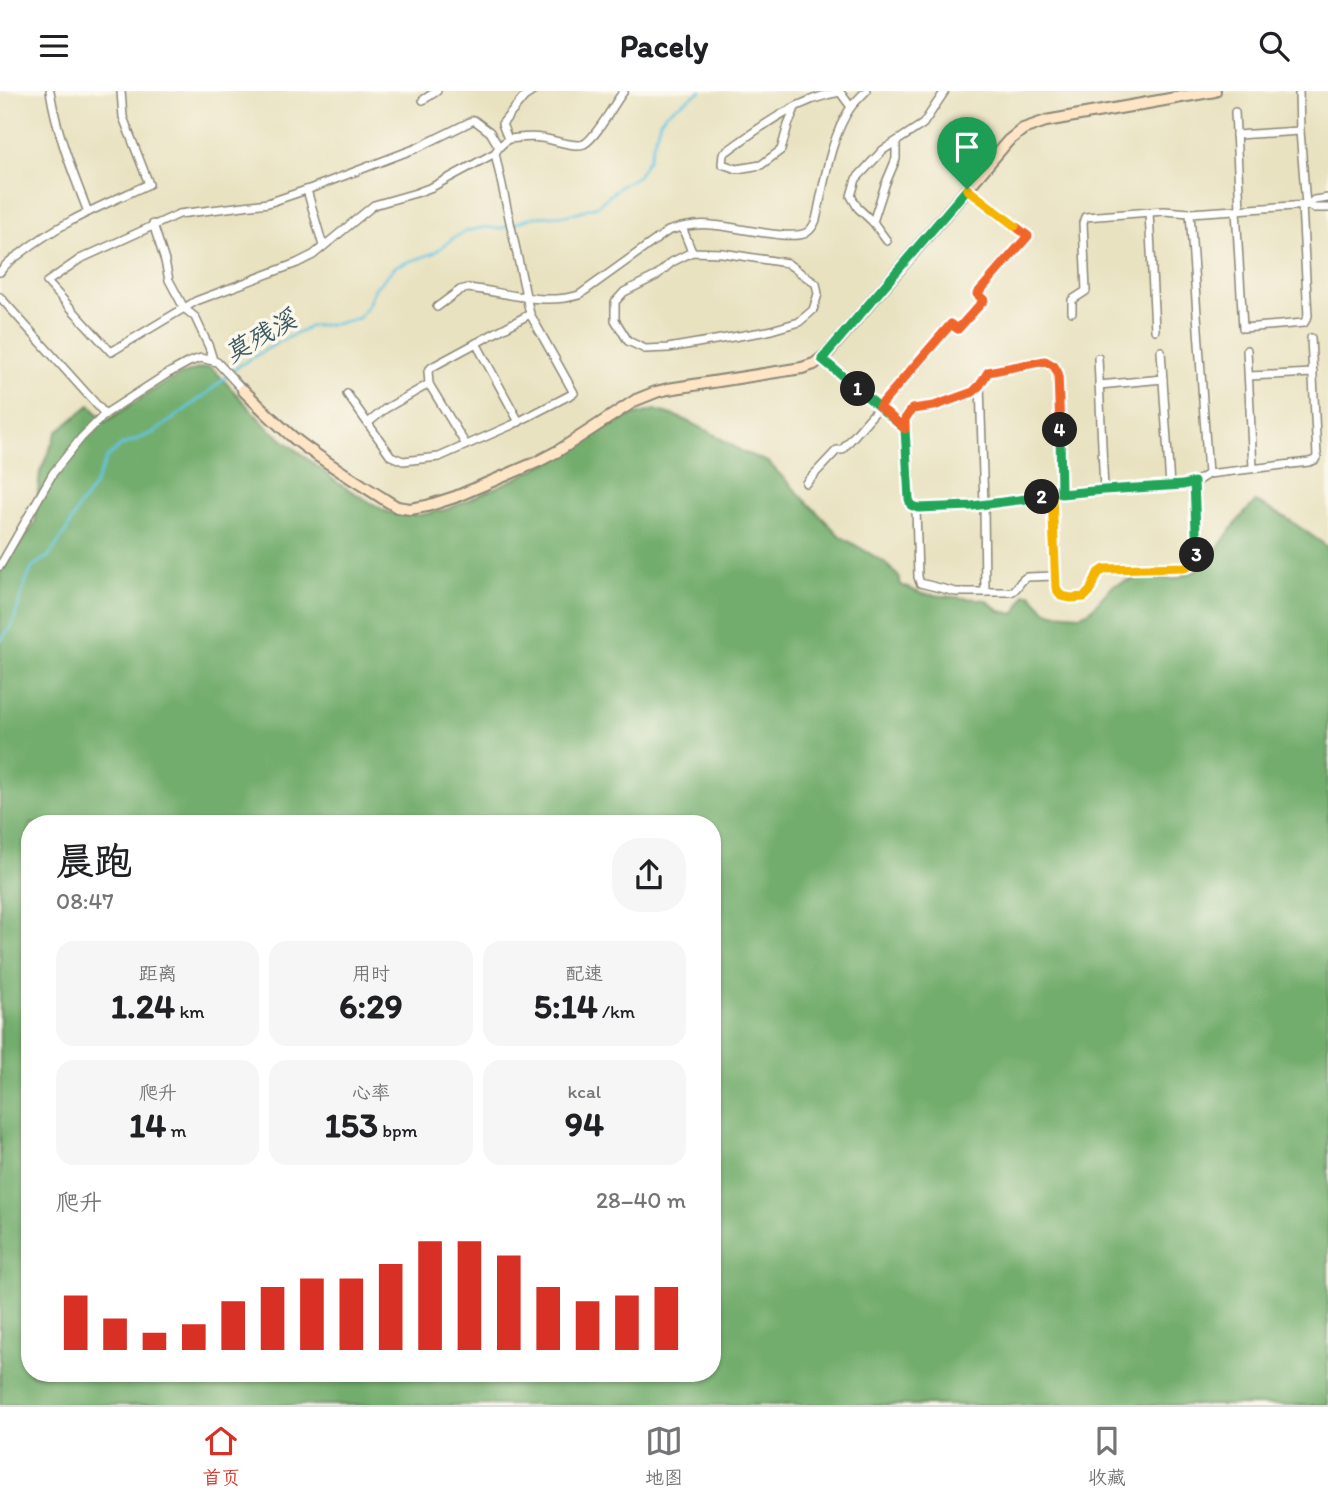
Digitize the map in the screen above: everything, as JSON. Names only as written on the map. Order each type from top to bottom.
[{"type":"street","points":[[50,91],[64,151],[88,212]]},
{"type":"street","points":[[0,272],[26,249],[61,225],[149,184],[123,117],[121,91]]},
{"type":"street","points":[[423,100],[437,91]]},
{"type":"street","points":[[490,132],[502,124],[524,97],[533,91]]},
{"type":"street","points":[[347,394],[391,456],[403,461],[439,457],[519,422],[574,393],[530,314],[497,150],[490,132],[474,120],[417,148],[268,203],[179,214],[80,259],[47,282],[111,352],[196,301],[313,255],[374,205],[432,187],[497,150],[509,139],[541,138],[583,145],[624,91]]},
{"type":"street","points":[[437,307],[460,290],[468,288],[557,299],[579,295],[668,230],[695,224],[785,235],[806,233],[816,220],[831,150],[851,107],[866,91]]},
{"type":"street","points":[[887,241],[850,196],[856,179],[883,150],[923,124],[945,91]]},
{"type":"street","points":[[153,224],[169,280],[184,308],[195,317],[215,361],[272,419],[326,462],[397,507],[410,509],[455,497],[537,462],[649,394],[802,368],[822,359],[1016,134],[1030,125],[1214,91]]},
{"type":"street","points":[[1235,112],[1243,328],[1304,323],[1308,316],[1299,91]]},
{"type":"street","points":[[795,108],[781,150],[761,165],[737,169],[722,164],[723,154],[772,119],[795,108],[823,95],[840,92],[851,107]]},
{"type":"street","points":[[502,124],[509,139]]},
{"type":"street","points":[[1236,135],[1300,131]]},
{"type":"street","points":[[873,222],[896,159],[896,142]]},
{"type":"street","points":[[806,483],[837,450],[842,450],[951,324],[958,329],[984,300],[977,294],[1028,236],[967,189]]},
{"type":"street","points":[[307,190],[323,246]]},
{"type":"street","points":[[1305,205],[1314,200],[1328,198]]},
{"type":"street","points":[[1072,312],[1073,298],[1086,292],[1085,217],[1305,205],[1328,208]]},
{"type":"street","points":[[1149,212],[1155,330]]},
{"type":"street","points":[[1190,213],[1208,474]]},
{"type":"street","points":[[682,227],[692,252]]},
{"type":"street","points":[[692,252],[746,256],[787,263],[816,283],[818,294],[813,310],[799,322],[768,331],[681,346],[645,349],[628,341],[615,320],[615,302],[624,292],[656,276],[672,262],[692,252]]},
{"type":"street","points":[[0,297],[105,414]]},
{"type":"street","points":[[466,445],[429,384],[428,371],[530,314]]},
{"type":"street","points":[[1194,482],[1197,555],[1191,565],[1105,569],[1098,573],[1090,591],[1082,598],[1067,598],[1059,595],[1055,576],[1057,495],[1059,378],[1054,366],[1048,361],[1042,361],[988,372],[973,392],[934,406],[912,409],[905,419],[909,499],[911,505],[916,508],[984,505],[1057,495],[1104,490],[1189,485],[1194,482],[1208,474],[1309,463],[1316,457],[1311,338]]},
{"type":"street","points":[[476,343],[519,422]]},
{"type":"street","points":[[1247,350],[1253,468]]},
{"type":"street","points":[[1161,351],[1170,486]]},
{"type":"street","points":[[0,566],[53,473],[81,438],[105,414],[189,362],[201,358],[215,361]]},
{"type":"street","points":[[1098,358],[1104,490]]},
{"type":"street","points":[[822,359],[905,429]]},
{"type":"street","points":[[1249,376],[1313,373]]},
{"type":"street","points":[[1099,385],[1163,379]]},
{"type":"street","points":[[368,423],[385,409],[429,384]]},
{"type":"street","points":[[980,385],[985,592]]},
{"type":"street","points":[[916,508],[918,581],[948,591],[1011,592],[1027,577],[1055,576]]},
{"type":"green space","points":[[209,367],[214,370],[267,427],[338,483],[385,511],[400,515],[421,515],[448,509],[574,449],[616,420],[655,410],[678,417],[743,452],[768,462],[840,536],[884,562],[899,577],[901,585],[922,594],[986,600],[1000,611],[1014,614],[1025,594],[1031,594],[1045,610],[1080,615],[1090,611],[1112,586],[1145,577],[1175,579],[1197,570],[1210,559],[1232,528],[1256,502],[1285,517],[1328,547],[1328,1405],[0,1405],[0,572],[35,523],[40,472],[57,432],[90,405],[105,422],[182,374]]},
{"type":"waterway","name":"莫残溪","points":[[0,641],[12,626],[33,566],[49,556],[93,488],[107,458],[121,446],[155,432],[240,365],[276,344],[311,326],[359,318],[375,288],[396,266],[434,253],[467,231],[485,227],[499,229],[534,217],[568,215],[597,206],[622,185],[638,176],[649,158],[660,121],[666,113],[701,91]]},
{"type":"route","points":[[967,189],[822,359],[905,429],[908,492],[913,506],[972,506],[1052,495],[1056,588],[1061,596],[1084,597],[1090,591],[1095,577],[1105,569],[1189,566],[1197,555],[1194,482],[1189,485],[1061,494],[1058,373],[1051,362],[1042,361],[988,372],[973,392],[934,406],[912,409],[905,419],[905,429],[879,407],[951,324],[958,329],[984,300],[977,294],[1028,236],[967,189]]}]
